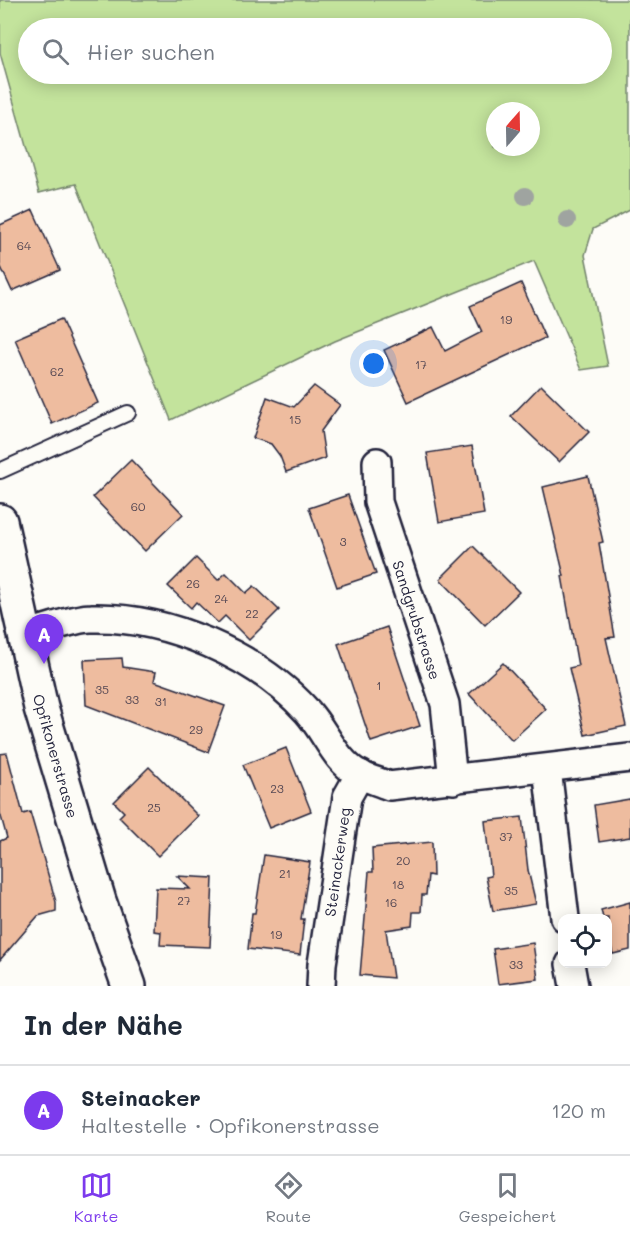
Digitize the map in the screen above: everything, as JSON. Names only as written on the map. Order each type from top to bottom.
[{"type":"street","name":"Sandgrubstrasse","points":[[377,462],[378,502],[445,704],[453,780]]},
{"type":"street","name":"Opfikonerstrasse","points":[[0,521],[41,708],[99,901],[129,986]]},
{"type":"street","points":[[24,634],[88,618],[141,620],[185,633],[240,659],[276,682],[308,712],[343,762],[360,774],[389,786],[630,758]]},
{"type":"street","points":[[547,768],[565,914]]},
{"type":"street","name":"Steinackerweg","points":[[321,986],[322,964],[347,797],[360,774]]},
{"type":"street","points":[[571,968],[574,986]]},
{"type":"lane","points":[[0,471],[128,413]]},
{"type":"green space","points":[[0,0],[630,0],[630,210],[593,229],[585,255],[608,366],[581,370],[534,261],[335,341],[171,420],[76,184],[39,193],[0,53]]},
{"type":"building","points":[[33,210],[60,270],[12,291],[0,265],[0,225]]},
{"type":"building","points":[[521,283],[545,338],[408,402],[384,350],[433,327],[445,351],[482,332],[470,306]]},
{"type":"building","points":[[61,319],[98,403],[52,424],[15,339]]},
{"type":"building","points":[[541,385],[589,432],[559,462],[511,416]]},
{"type":"building","points":[[314,386],[340,405],[321,431],[325,458],[286,472],[280,456],[271,444],[253,438],[267,397],[294,407]]},
{"type":"building","points":[[472,446],[484,514],[439,522],[427,453]]},
{"type":"building","points":[[131,460],[183,514],[145,551],[93,497]]},
{"type":"building","points":[[588,476],[603,542],[599,543],[615,637],[606,638],[626,726],[585,735],[569,668],[578,666],[562,576],[564,576],[543,487]]},
{"type":"building","points":[[348,495],[376,574],[337,587],[309,508]]},
{"type":"building","points":[[473,546],[519,592],[485,625],[440,579]]},
{"type":"building","points":[[196,558],[218,580],[226,573],[246,593],[254,586],[279,610],[249,640],[225,616],[218,623],[196,602],[191,608],[168,586]]},
{"type":"building","points":[[387,627],[420,726],[371,742],[338,644]]},
{"type":"building","points":[[122,658],[123,667],[156,672],[154,681],[225,706],[208,752],[86,705],[84,660]]},
{"type":"building","points":[[503,663],[546,709],[512,740],[469,694]]},
{"type":"building","points":[[286,748],[311,811],[269,828],[243,765]]},
{"type":"building","points":[[7,753],[23,814],[30,812],[56,902],[56,911],[38,916],[0,960],[0,841],[7,838],[0,813],[0,754]]},
{"type":"building","points":[[149,767],[198,816],[158,856],[119,817],[124,812],[114,802]]},
{"type":"building","points":[[630,799],[630,837],[599,842],[594,805]]},
{"type":"building","points":[[522,817],[528,870],[536,904],[493,911],[486,877],[491,876],[485,821]]},
{"type":"building","points":[[432,842],[433,876],[428,875],[426,895],[422,895],[421,912],[413,912],[412,926],[386,930],[393,978],[360,975],[369,872],[373,872],[372,848]]},
{"type":"building","points":[[264,855],[310,862],[301,919],[304,919],[300,955],[248,949],[252,913],[255,913]]},
{"type":"building","points":[[177,876],[213,878],[210,947],[160,945],[161,932],[154,931],[156,888],[190,889]]},
{"type":"building","points":[[630,902],[630,950],[613,954],[612,914],[602,914],[601,910]]},
{"type":"building","points":[[533,943],[538,979],[498,984],[493,949]]},
{"type":"place","name":"Steinacker","points":[[44,664]]}]
